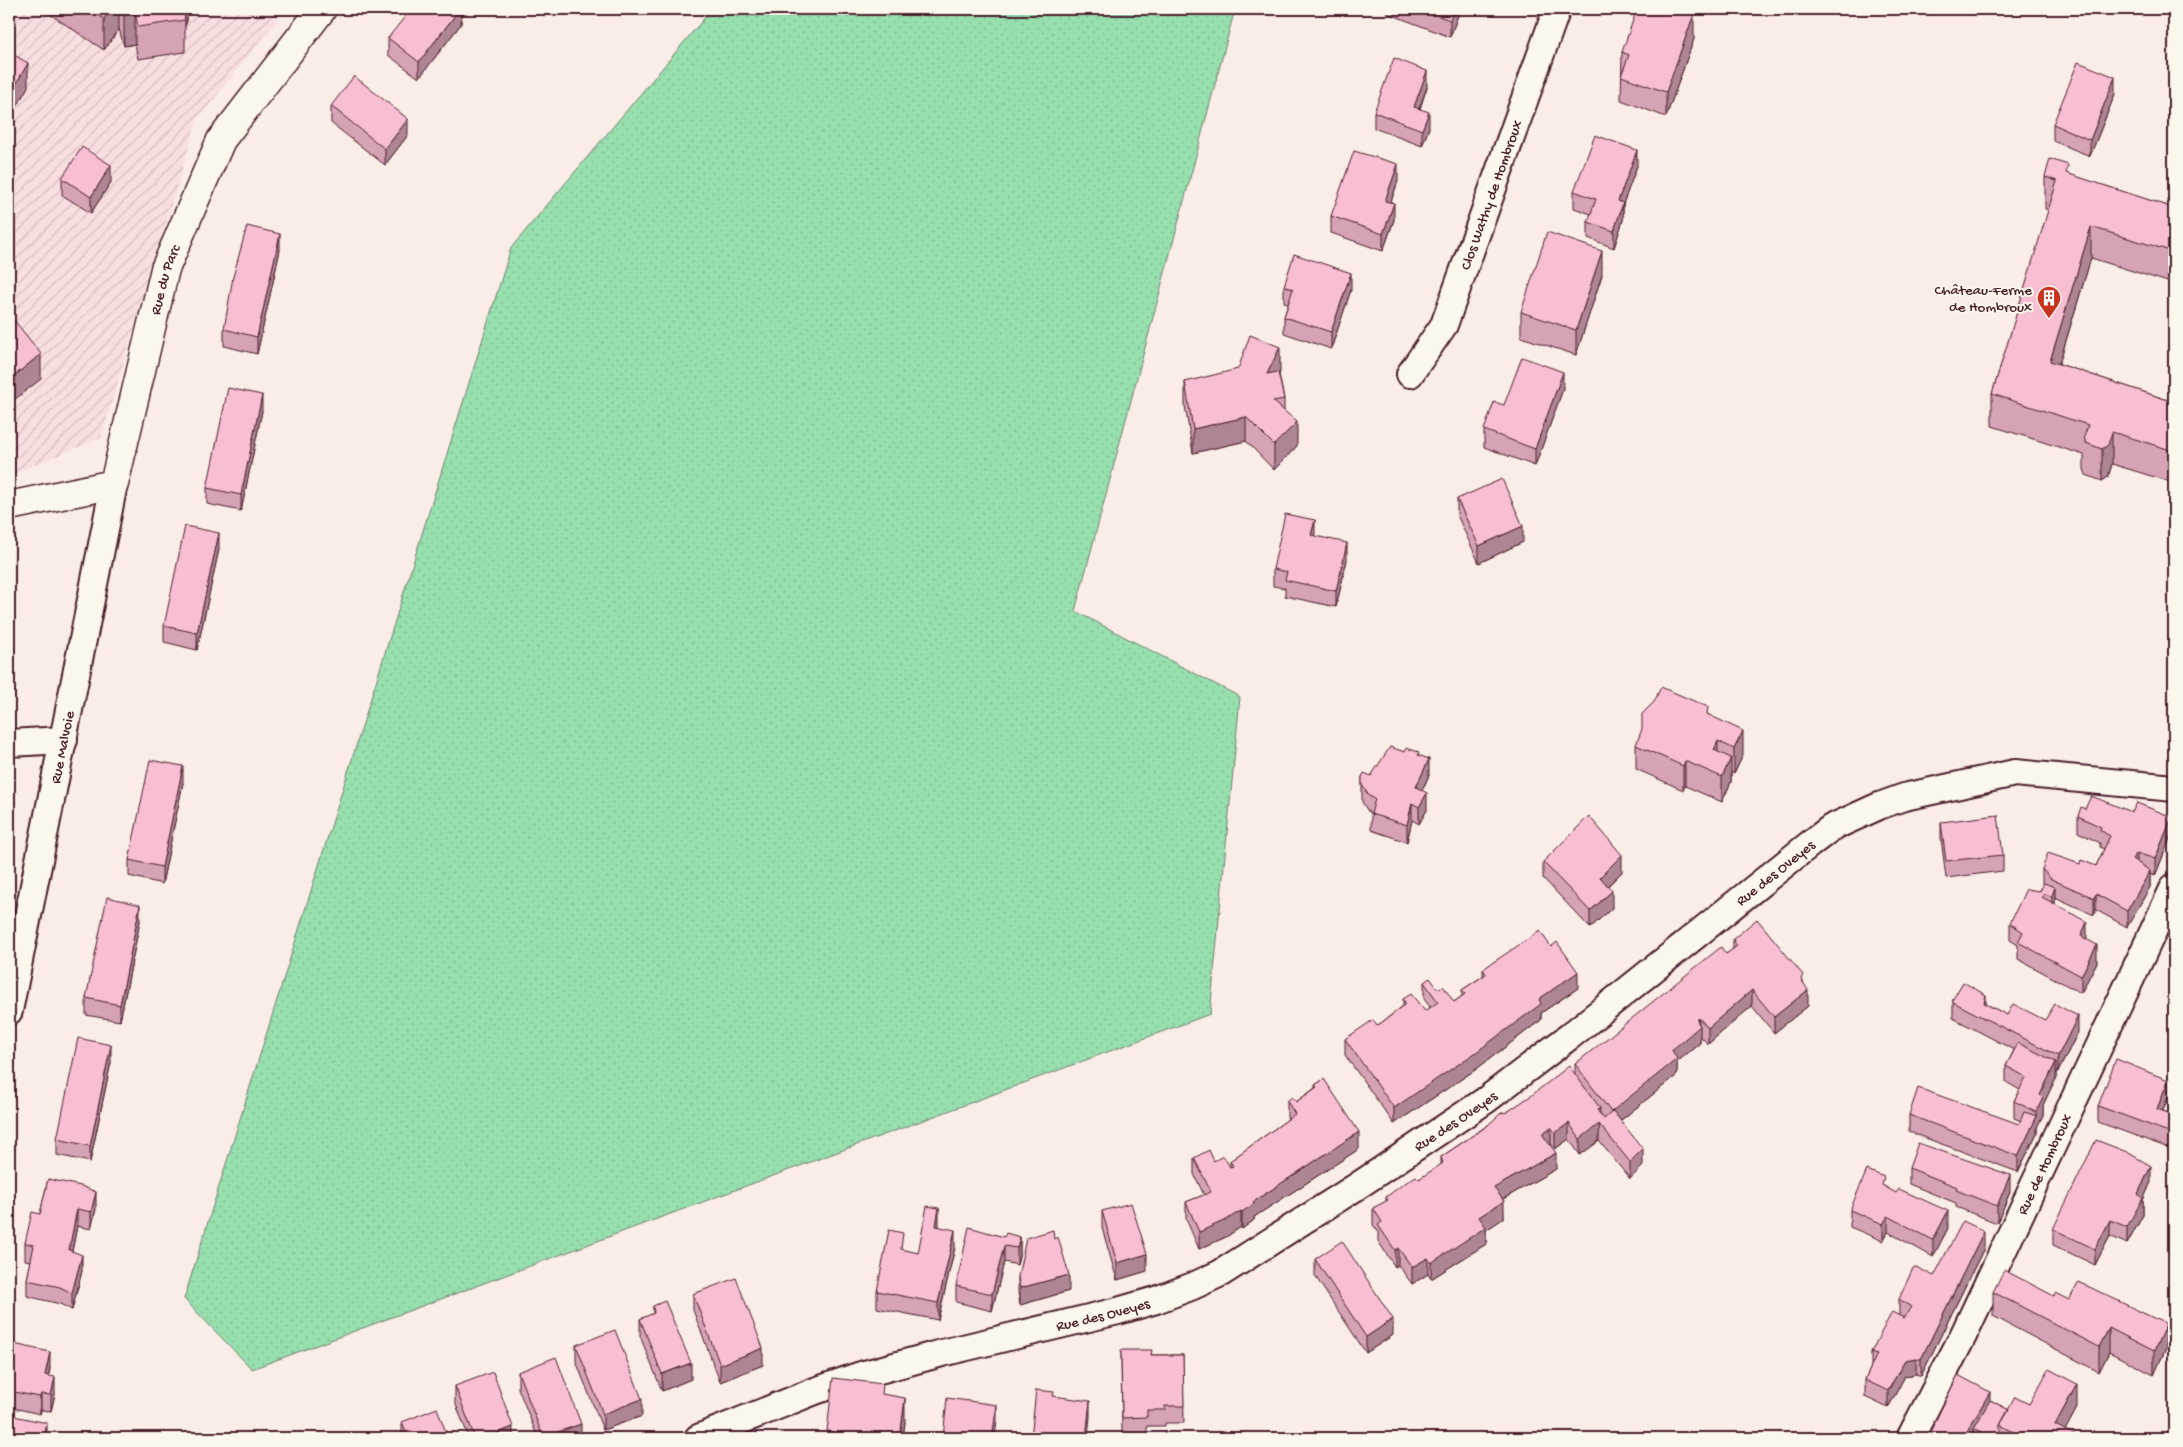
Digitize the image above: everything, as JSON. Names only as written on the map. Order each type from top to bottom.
[{"type":"street","name":"Rue du Parc","points":[[114,484],[165,269],[221,140],[322,9]]},
{"type":"street","name":"Clos Wathy de Hombroux","points":[[1410,374],[1444,326],[1558,9]]},
{"type":"street","points":[[9,506],[114,484]]},
{"type":"street","name":"Rue Malvoie","points":[[9,1011],[16,942],[64,740],[114,484]]},
{"type":"street","points":[[9,743],[64,740]]},
{"type":"street","name":"Rue des Oveyes","points":[[698,1438],[815,1391],[861,1375],[942,1353],[1118,1311],[1193,1286],[1221,1272],[1356,1187],[1486,1100],[1585,1024],[1831,828],[1870,809],[1904,797],[2015,773],[2174,788]]},
{"type":"street","name":"Rue de Hombroux","points":[[1910,1438],[1963,1336],[2174,887]]},
{"type":"shaded area","points":[[9,9],[286,9],[197,120],[101,438],[9,475]]},
{"type":"green space","points":[[712,9],[1235,9],[1075,611],[1240,697],[1210,1014],[252,1369],[184,1299],[511,248]]},
{"type":"building","points":[[89,9],[111,9],[104,19]]},
{"type":"building","points":[[122,9],[183,9],[185,20],[138,27],[135,12],[124,15]]},
{"type":"building","points":[[411,9],[460,9],[419,62],[388,38]]},
{"type":"building","points":[[1420,9],[1454,9],[1450,20]]},
{"type":"building","points":[[1637,9],[1679,9],[1694,14],[1666,92],[1621,76],[1629,55],[1622,52]]},
{"type":"building","points":[[9,52],[28,63],[9,96]]},
{"type":"building","points":[[1394,58],[1427,71],[1414,107],[1429,112],[1422,130],[1374,112]]},
{"type":"building","points":[[2078,62],[2115,77],[2090,140],[2053,124]]},
{"type":"building","points":[[354,76],[408,119],[385,149],[331,106]]},
{"type":"building","points":[[1595,135],[1637,150],[1618,201],[1623,203],[1614,231],[1588,222],[1596,199],[1574,191]]},
{"type":"building","points":[[82,147],[111,165],[91,197],[62,178]]},
{"type":"building","points":[[1354,151],[1398,164],[1385,201],[1394,203],[1383,234],[1331,216]]},
{"type":"building","points":[[2050,159],[2068,165],[2066,173],[2174,208],[2174,252],[2091,227],[2050,361],[2174,402],[2174,451],[2112,432],[2108,445],[2102,449],[2086,443],[2084,437],[2088,425],[1992,394],[2057,181],[2045,177]]},
{"type":"building","points":[[247,226],[280,234],[257,337],[224,329],[233,277]]},
{"type":"building","points":[[1547,232],[1602,251],[1576,330],[1521,312]]},
{"type":"building","points":[[1294,254],[1351,273],[1331,332],[1284,317],[1293,289],[1284,286]]},
{"type":"building","points":[[14,320],[41,354],[9,380],[9,325]]},
{"type":"building","points":[[1250,335],[1280,347],[1267,374],[1278,372],[1284,399],[1273,401],[1297,422],[1274,445],[1246,417],[1193,429],[1185,382],[1238,369]]},
{"type":"building","points":[[1522,357],[1563,372],[1535,449],[1484,430],[1494,402],[1504,405]]},
{"type":"building","points":[[228,388],[262,395],[241,495],[207,488]]},
{"type":"building","points":[[1502,479],[1523,526],[1479,546],[1457,499]]},
{"type":"building","points":[[1285,514],[1315,520],[1311,535],[1347,543],[1336,591],[1285,580],[1287,572],[1273,569]]},
{"type":"building","points":[[185,526],[219,533],[197,633],[164,626]]},
{"type":"building","points":[[9,634],[13,672],[9,672]]},
{"type":"building","points":[[1661,687],[1708,707],[1707,714],[1743,731],[1734,749],[1718,741],[1714,750],[1731,758],[1722,777],[1685,761],[1683,766],[1636,745],[1642,729],[1642,714],[1654,702]]},
{"type":"building","points":[[1390,747],[1405,752],[1406,748],[1419,752],[1418,755],[1429,759],[1416,787],[1427,793],[1419,807],[1412,803],[1407,825],[1371,814],[1375,799],[1369,796],[1362,785],[1364,773],[1371,776]]},
{"type":"building","points":[[150,760],[183,766],[162,867],[129,860]]},
{"type":"building","points":[[2091,796],[2132,812],[2137,803],[2172,817],[2155,859],[2137,853],[2132,859],[2150,871],[2127,911],[2096,894],[2094,898],[2051,879],[2042,869],[2048,853],[2080,864],[2081,860],[2096,866],[2110,836],[2100,830],[2101,827],[2078,816],[2081,807],[2085,809]]},
{"type":"building","points":[[1998,815],[2003,855],[1946,861],[1941,822]]},
{"type":"building","points":[[1589,816],[1622,855],[1600,877],[1612,891],[1590,911],[1543,862]]},
{"type":"building","points":[[2044,883],[2055,887],[2052,896],[2044,894],[2042,897],[2087,922],[2081,936],[2097,945],[2081,976],[2018,942],[2023,932],[2010,923],[2026,889],[2040,891]]},
{"type":"building","points":[[107,897],[140,905],[120,1005],[86,998]]},
{"type":"building","points":[[1757,919],[1803,975],[1801,979],[1808,990],[1774,1017],[1752,990],[1708,1028],[1699,1018],[1697,1020],[1700,1026],[1672,1050],[1677,1059],[1611,1112],[1575,1064],[1721,947],[1726,954],[1737,946],[1733,939]]},
{"type":"building","points":[[1540,931],[1551,947],[1557,942],[1578,972],[1539,999],[1541,1004],[1475,1053],[1394,1108],[1345,1039],[1373,1020],[1377,1026],[1406,1004],[1403,999],[1411,994],[1425,1011],[1438,1002],[1424,982],[1430,978],[1438,989],[1443,986],[1454,1002],[1465,994],[1462,990],[1486,974],[1483,969]]},
{"type":"building","points":[[1963,982],[1986,995],[1984,1003],[2007,1015],[2013,1004],[2045,1020],[2055,1004],[2078,1016],[2058,1056],[1953,1002]]},
{"type":"building","points":[[78,1038],[111,1045],[90,1146],[57,1139]]},
{"type":"building","points":[[2018,1043],[2056,1062],[2040,1095],[2043,1098],[2036,1112],[2014,1101],[2026,1077],[2006,1066]]},
{"type":"building","points":[[2116,1059],[2168,1080],[2157,1109],[2174,1115],[2174,1134],[2098,1106]]},
{"type":"building","points":[[1569,1066],[1600,1108],[1597,1110],[1604,1119],[1613,1111],[1643,1149],[1630,1162],[1599,1124],[1580,1139],[1569,1123],[1555,1133],[1551,1127],[1542,1134],[1556,1153],[1494,1188],[1504,1201],[1479,1217],[1486,1227],[1431,1263],[1428,1258],[1412,1267],[1398,1248],[1395,1250],[1378,1225],[1382,1222],[1373,1208],[1388,1200],[1386,1197],[1416,1176],[1419,1179],[1443,1163],[1441,1157],[1487,1126],[1501,1113],[1507,1112],[1532,1095]]},
{"type":"building","points":[[1324,1079],[1359,1132],[1253,1202],[1254,1204],[1242,1212],[1199,1232],[1186,1202],[1211,1192],[1194,1158],[1209,1150],[1214,1161],[1223,1156],[1230,1167],[1233,1166],[1230,1161],[1295,1114],[1287,1101],[1292,1097],[1296,1102],[1317,1087],[1315,1085]]},
{"type":"building","points":[[1918,1088],[2019,1124],[2024,1112],[2037,1116],[2018,1156],[1909,1115]]},
{"type":"building","points":[[2096,1140],[2127,1152],[2151,1166],[2138,1194],[2143,1198],[2127,1227],[2110,1220],[2095,1249],[2053,1229]]},
{"type":"building","points":[[1918,1143],[2010,1175],[1997,1206],[1956,1190],[1957,1187],[1909,1168]]},
{"type":"building","points":[[1867,1170],[1884,1177],[1882,1185],[1896,1193],[1899,1189],[1948,1211],[1933,1240],[1888,1216],[1883,1224],[1850,1210]]},
{"type":"building","points":[[48,1179],[81,1186],[96,1192],[91,1212],[77,1209],[69,1250],[82,1255],[72,1293],[60,1287],[27,1280],[34,1245],[25,1243],[32,1212],[40,1214]]},
{"type":"building","points":[[1131,1203],[1147,1254],[1117,1263],[1102,1211]]},
{"type":"building","points":[[927,1206],[939,1208],[936,1226],[955,1230],[938,1303],[877,1291],[889,1230],[903,1233],[901,1249],[918,1253]]},
{"type":"building","points":[[1963,1221],[1984,1231],[1921,1359],[1905,1360],[1888,1391],[1865,1380],[1877,1354],[1871,1352],[1892,1312],[1904,1318],[1911,1307],[1899,1299],[1913,1268],[1916,1267],[1934,1276]]},
{"type":"building","points":[[969,1227],[1004,1237],[1006,1233],[1020,1237],[1017,1248],[1004,1246],[992,1294],[956,1286]]},
{"type":"building","points":[[1053,1230],[1054,1239],[1058,1237],[1069,1275],[1020,1288],[1018,1277],[1026,1238]]},
{"type":"building","points":[[1342,1241],[1393,1319],[1366,1337],[1315,1259]]},
{"type":"building","points":[[2004,1270],[2054,1296],[2055,1293],[2069,1300],[2079,1282],[2166,1324],[2154,1351],[2109,1328],[2099,1347],[1993,1292]]},
{"type":"building","points":[[736,1278],[763,1348],[720,1365],[693,1294]]},
{"type":"building","points":[[665,1301],[691,1363],[662,1374],[640,1319],[654,1313],[653,1306]]},
{"type":"building","points":[[615,1330],[642,1399],[603,1414],[576,1345]]},
{"type":"building","points":[[9,1343],[50,1352],[45,1375],[55,1377],[51,1395],[41,1394],[40,1397],[9,1391]]},
{"type":"building","points":[[1121,1350],[1152,1350],[1151,1355],[1183,1355],[1184,1406],[1165,1406],[1165,1410],[1147,1410],[1147,1417],[1122,1418]]},
{"type":"building","points":[[556,1357],[581,1424],[543,1437],[518,1372]]},
{"type":"building","points":[[2049,1369],[2077,1384],[2055,1425],[2075,1435],[2074,1438],[2026,1438],[2000,1425],[2015,1397],[2029,1404]]},
{"type":"building","points":[[493,1372],[513,1427],[484,1438],[475,1438],[455,1386]]},
{"type":"building","points":[[1958,1375],[1990,1392],[1963,1438],[1938,1438],[1929,1434]]},
{"type":"building","points":[[833,1378],[883,1384],[882,1394],[905,1398],[900,1438],[862,1438],[827,1431]]},
{"type":"building","points":[[1036,1390],[1054,1392],[1053,1396],[1090,1401],[1086,1438],[1031,1438]]},
{"type":"building","points":[[947,1398],[997,1405],[992,1438],[943,1438]]},
{"type":"building","points":[[1990,1400],[2009,1410],[2000,1425],[2000,1438],[1994,1438],[1974,1428]]},
{"type":"building","points":[[437,1408],[448,1438],[408,1438],[402,1422]]},
{"type":"building","points":[[9,1415],[47,1423],[44,1438],[9,1438]]},
{"type":"place","name":"Château-Ferme de Hombroux","points":[[2049,319]]}]
